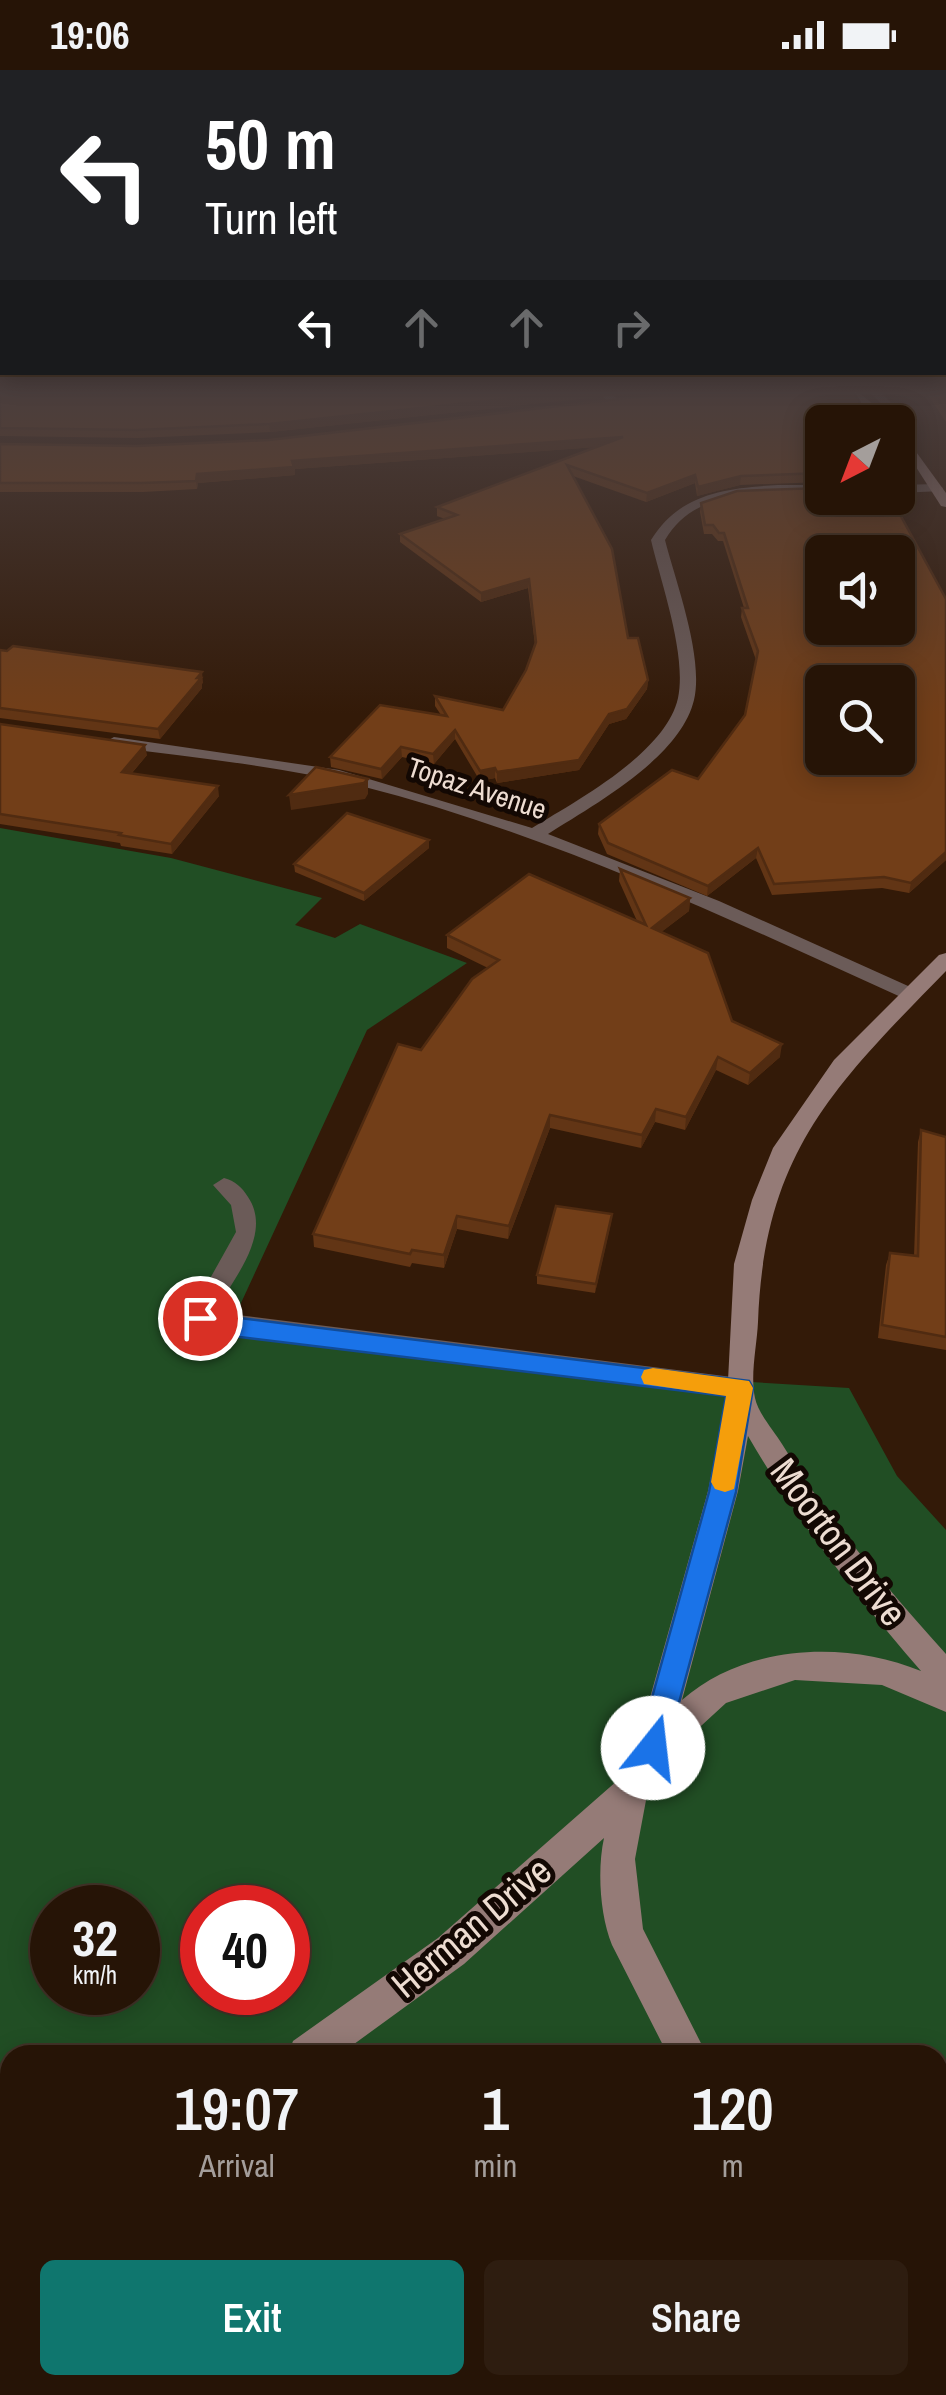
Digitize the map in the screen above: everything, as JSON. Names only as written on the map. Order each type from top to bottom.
[{"type":"street","points":[[535,834],[644,757],[662,740],[686,700],[687,675],[658,540],[670,517],[717,498]]},
{"type":"street","name":"Topaz Avenue","points":[[98,739],[286,766],[366,782],[535,834],[910,994]]},
{"type":"street","name":"Moorton Drive","points":[[653,1748],[723,1492],[741,1394],[747,1264],[764,1200],[785,1148],[842,1065],[946,959]]},
{"type":"street","name":"Moorton Drive","points":[[741,1394],[799,1497],[851,1568],[946,1677]]},
{"type":"street","points":[[683,2045],[625,1932],[618,1859],[630,1792],[653,1748],[715,1692],[795,1665],[884,1671],[946,1697]]},
{"type":"street","name":"Herman Drive","points":[[320,2045],[451,1951],[630,1792]]},
{"type":"lane","points":[[224,1186],[236,1194],[248,1216],[247,1232],[200,1318],[240,1328],[741,1394]]},
{"type":"green space","points":[[0,828],[171,858],[322,898],[295,925],[335,938],[360,924],[467,963],[367,1030],[235,1316],[734,1381],[849,1388],[897,1476],[946,1530],[946,2045],[0,2045]]},
{"type":"building","points":[[462,498],[584,498],[612,549],[628,638],[638,638],[648,680],[627,709],[609,714],[579,760],[480,771],[455,730],[433,754],[401,747],[381,769],[330,757],[380,705],[447,716],[435,696],[503,710],[526,670],[536,642],[529,579],[481,593],[400,534],[457,515],[437,507]]},
{"type":"building","points":[[718,498],[805,498],[805,515],[900,515],[911,535],[805,535],[805,645],[915,645],[915,542],[946,599],[946,852],[911,883],[884,877],[774,884],[758,848],[708,886],[608,843],[599,824],[672,770],[698,779],[745,715],[758,651],[742,608],[748,608],[724,533],[713,525],[705,525],[701,503]]},
{"type":"building","points":[[13,646],[202,672],[158,729],[0,708],[0,650],[7,651]]},
{"type":"building","points":[[0,724],[145,745],[122,772],[218,786],[171,844],[0,814]]},
{"type":"building","points":[[316,767],[368,779],[364,783],[289,795]]},
{"type":"building","points":[[347,813],[429,840],[364,893],[294,864]]},
{"type":"building","points":[[620,869],[690,898],[652,928],[708,953],[732,1021],[782,1044],[750,1073],[718,1057],[686,1117],[656,1109],[642,1135],[550,1115],[509,1226],[457,1216],[444,1255],[412,1250],[410,1254],[313,1234],[398,1044],[421,1050],[472,979],[499,960],[447,935],[529,874],[646,925]]},
{"type":"building","points":[[921,1130],[946,1137],[946,1337],[882,1325],[890,1253],[918,1256]]},
{"type":"building","points":[[556,1206],[612,1214],[596,1284],[537,1275]]},
{"type":"slow traffic","points":[[653,1377],[740,1388],[725,1482]]},
{"type":"route","points":[[200,1318],[240,1328],[740,1388],[723,1492],[653,1748]]}]
